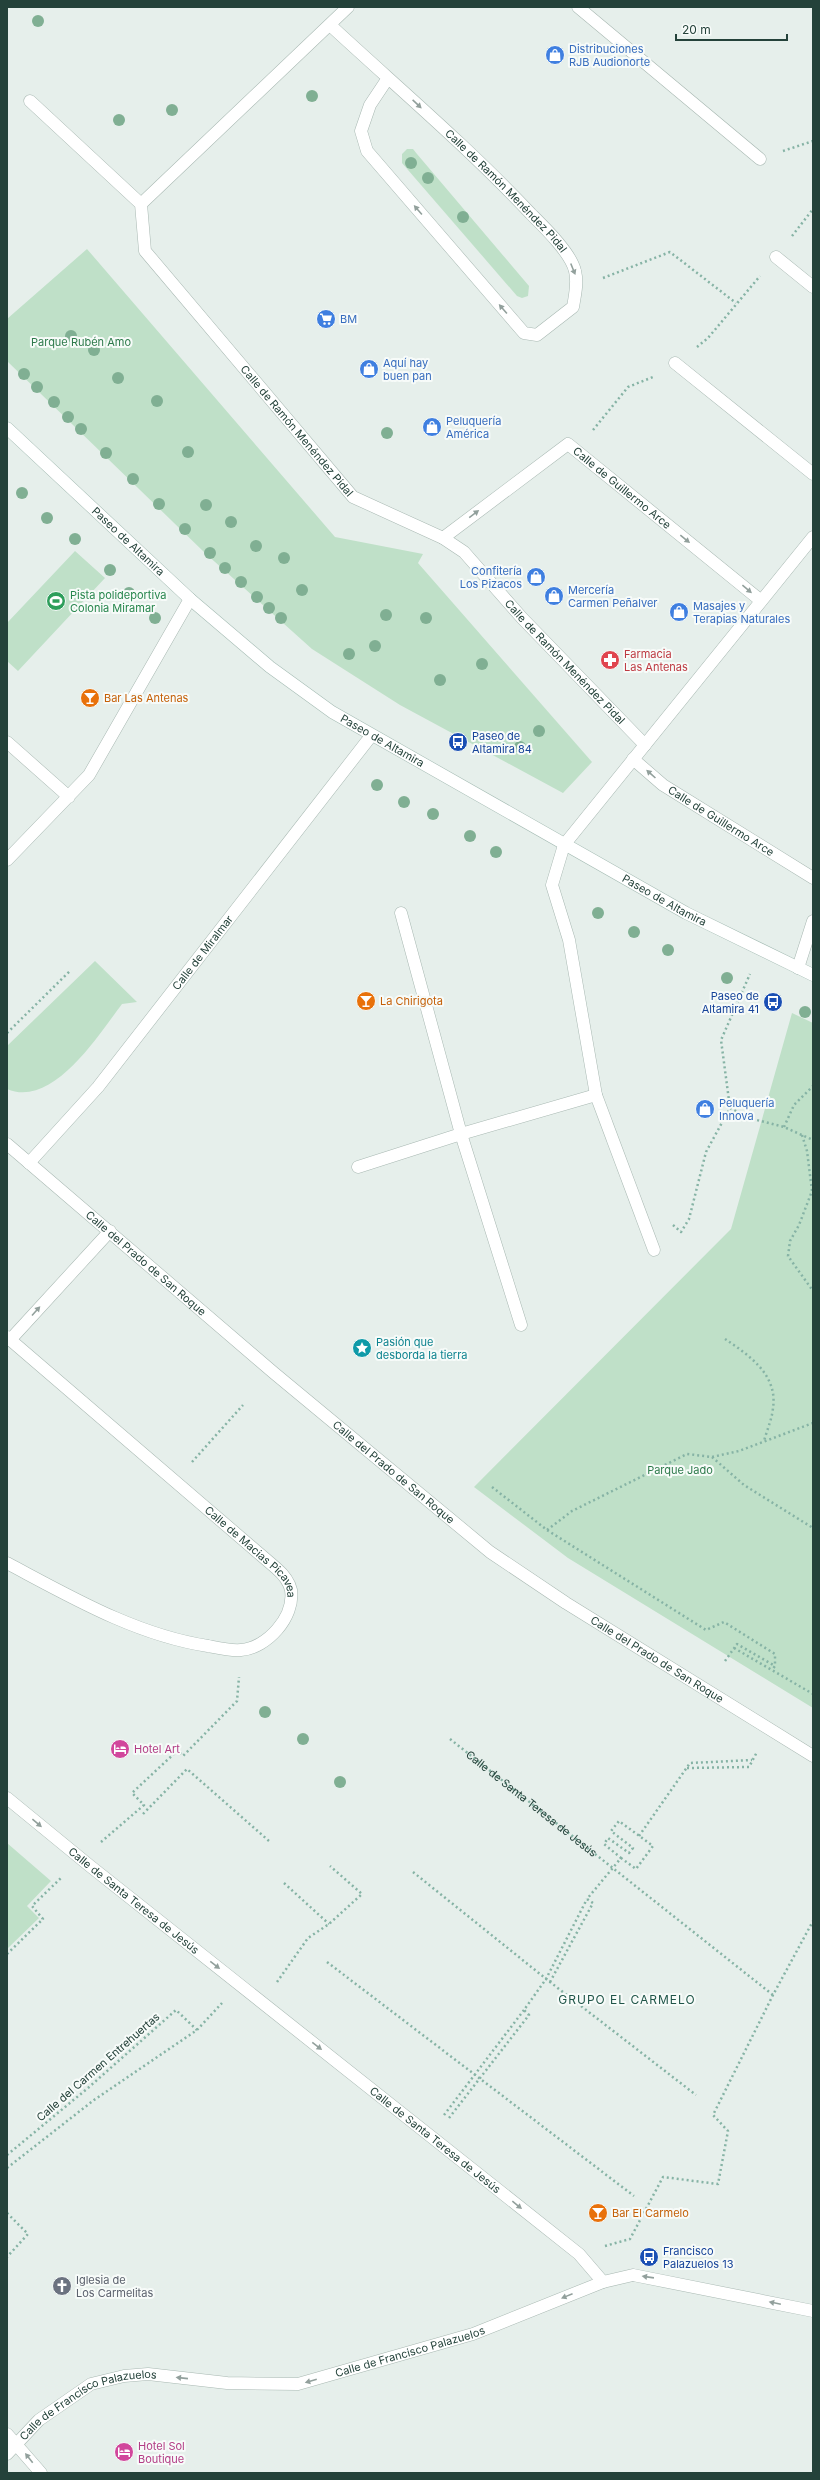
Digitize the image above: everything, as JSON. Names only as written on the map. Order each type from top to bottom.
[{"type":"street","points":[[30,100],[141,204],[348,7]]},
{"type":"street","points":[[578,7],[760,158]]},
{"type":"street","name":"Calle de Ramón Menéndez Pidal","points":[[330,25],[388,78],[499,180],[557,241],[575,270],[577,288],[573,307],[537,335],[524,333],[368,151],[361,131],[370,105],[388,78]]},
{"type":"street","name":"Calle de Ramón Menéndez Pidal","points":[[141,204],[145,251],[353,497],[443,538],[464,552],[522,618],[645,745]]},
{"type":"street","points":[[776,258],[813,287]]},
{"type":"street","points":[[675,363],[813,474]]},
{"type":"street","name":"Paseo de Altamira","points":[[7,428],[190,599],[270,667],[332,712],[371,736],[686,912],[813,975]]},
{"type":"street","name":"Calle de Guillermo Arce","points":[[443,538],[568,444],[760,600]]},
{"type":"street","points":[[654,1250],[596,1095],[569,940],[552,885],[564,844],[760,600],[811,545]]},
{"type":"street","points":[[7,860],[89,775],[190,599]]},
{"type":"street","name":"Calle de Miralmar","points":[[29,1164],[98,1087],[371,736]]},
{"type":"street","points":[[7,742],[69,797]]},
{"type":"street","name":"Calle de Guillermo Arce","points":[[633,759],[663,785],[813,878]]},
{"type":"street","points":[[401,913],[461,1134],[520,1325]]},
{"type":"street","points":[[798,968],[813,922]]},
{"type":"street","points":[[358,1167],[461,1134],[596,1095]]},
{"type":"street","name":"Calle del Prado de San Roque","points":[[7,1144],[274,1373],[490,1552],[566,1603],[813,1756]]},
{"type":"street","name":"Calle de Macias Picavea","points":[[7,1563],[134,1627],[180,1642],[241,1650],[262,1643],[280,1626],[288,1608],[291,1591],[287,1578],[8,1338],[110,1231]]},
{"type":"street","name":"Calle de Santa Teresa de Jesús","points":[[7,1798],[579,2254],[603,2282]]},
{"type":"street","name":"Calle de Francisco Palazuelos","points":[[7,2454],[39,2420],[91,2384],[124,2376],[148,2374],[227,2383],[298,2384],[473,2334],[603,2282],[633,2275],[813,2311]]},
{"type":"street","points":[[7,2434],[17,2443],[41,2473]]},
{"type":"path","points":[[760,158],[813,141]]},
{"type":"path","points":[[568,444],[592,431],[628,387],[650,378],[675,363],[708,338],[736,303],[776,258],[813,209]]},
{"type":"path","points":[[577,288],[670,252],[736,303]]},
{"type":"path","points":[[671,1223],[681,1232],[689,1219],[706,1152],[730,1108],[721,1040],[760,949]]},
{"type":"path","points":[[7,1033],[71,970]]},
{"type":"path","points":[[784,1127],[794,1105],[813,1086]]},
{"type":"path","points":[[730,1108],[750,1118],[784,1127],[813,1140]]},
{"type":"path","points":[[802,1135],[807,1152],[812,1191],[799,1225],[790,1241],[788,1256],[813,1291]]},
{"type":"path","points":[[725,1339],[748,1355],[770,1382],[774,1407],[764,1441]]},
{"type":"path","points":[[197,1455],[243,1405]]},
{"type":"path","points":[[547,1530],[572,1511],[687,1454],[712,1456],[739,1450],[813,1423]]},
{"type":"path","points":[[712,1456],[744,1485],[813,1528]]},
{"type":"path","points":[[492,1487],[547,1530],[706,1630],[724,1622],[775,1654],[775,1666],[772,1670]]},
{"type":"path","points":[[725,1661],[737,1644],[775,1666]]},
{"type":"path","points":[[734,1648],[813,1694]]},
{"type":"path","points":[[104,1839],[144,1805],[132,1793],[178,1750],[183,1756],[237,1701]]},
{"type":"path","name":"Calle de Santa Teresa de Jesús","points":[[450,1739],[773,1994]]},
{"type":"path","points":[[686,1768],[749,1767],[758,1750]]},
{"type":"path","points":[[448,2110],[546,1979],[587,1899],[622,1858],[636,1869],[653,1846],[639,1836],[690,1763],[752,1760]]},
{"type":"path","points":[[144,1814],[187,1769],[270,1841]]},
{"type":"path","name":"Calle de Santa Teresa de Jesús","points":[[622,1858],[604,1844],[608,1838],[629,1853],[633,1848],[611,1831],[619,1821],[639,1836]]},
{"type":"path","points":[[262,2002],[308,1938],[329,1924],[362,1894],[330,1866]]},
{"type":"path","points":[[413,1872],[546,1979],[696,2095]]},
{"type":"path","points":[[7,1954],[44,1920],[32,1906],[61,1879]]},
{"type":"path","points":[[284,1883],[329,1924]]},
{"type":"path","points":[[550,1982],[593,1903],[587,1899]]},
{"type":"path","points":[[630,2239],[663,2177],[718,2184],[728,2131],[713,2115],[773,1994],[813,1921]]},
{"type":"path","points":[[328,1962],[478,2079],[634,2196]]},
{"type":"path","name":"Calle del Carmen Entrehuertas","points":[[7,2168],[94,2100],[170,2050],[197,2030],[240,1984]]},
{"type":"path","name":"Calle del Carmen Entrehuertas","points":[[7,2155],[88,2088],[176,2010],[197,2030]]},
{"type":"path","points":[[452,2114],[529,2015],[524,2010]]},
{"type":"path","points":[[7,2213],[28,2234],[7,2256]]},
{"type":"green space","points":[[407,149],[413,149],[529,286],[528,296],[522,298],[517,296],[402,163],[402,154]]},
{"type":"green space","name":"Parque Rubén Amo","points":[[87,249],[335,537],[423,554],[418,563],[592,762],[563,793],[400,705],[312,649],[205,553],[7,361],[7,319]]},
{"type":"green space","name":"Pista polideportiva Colonia Miramar","points":[[75,551],[105,578],[18,671],[7,661],[7,623]]},
{"type":"green space","points":[[95,961],[137,1002],[122,1004],[88,1049],[58,1079],[41,1088],[24,1092],[7,1089],[7,1046]]},
{"type":"green space","name":"Parque Jado","points":[[792,1013],[813,1023],[813,1708],[568,1558],[474,1487],[731,1229]]},
{"type":"green space","points":[[7,1843],[51,1881],[27,1906],[39,1918],[7,1949]]},
{"type":"place","name":"Distribuciones RJB Audionorte","points":[[555,55]]},
{"type":"place","name":"BM","points":[[326,319]]},
{"type":"place","name":"Aquí hay buen pan","points":[[369,369]]},
{"type":"place","name":"Peluquería América","points":[[432,427]]},
{"type":"place","name":"Confitería Los Pizacos","points":[[536,577]]},
{"type":"place","name":"Mercería Carmen Peñalver","points":[[554,596]]},
{"type":"place","name":"Pista polideportiva Colonia Miramar","points":[[56,601]]},
{"type":"place","name":"Masajes y Terapias Naturales","points":[[679,612]]},
{"type":"place","name":"Farmacia Las Antenas","points":[[610,660]]},
{"type":"place","name":"Bar Las Antenas","points":[[90,698]]},
{"type":"place","name":"Paseo de Altamira 84","points":[[458,742]]},
{"type":"place","name":"La Chirigota","points":[[366,1001]]},
{"type":"place","name":"Paseo de Altamira 41","points":[[773,1002]]},
{"type":"place","name":"Peluquería Innova","points":[[705,1109]]},
{"type":"place","name":"Pasión que desborda la tierra","points":[[362,1348]]},
{"type":"place","name":"Hotel Art","points":[[120,1749]]},
{"type":"place","name":"Bar El Carmelo","points":[[598,2213]]},
{"type":"place","name":"Francisco Palazuelos 13","points":[[649,2257]]},
{"type":"place","name":"Iglesia de Los Carmelitas","points":[[62,2286]]},
{"type":"place","name":"Hotel Sol Boutique","points":[[124,2452]]},
{"type":"district","name":"GRUPO EL CARMELO","points":[[627,2000]]}]
